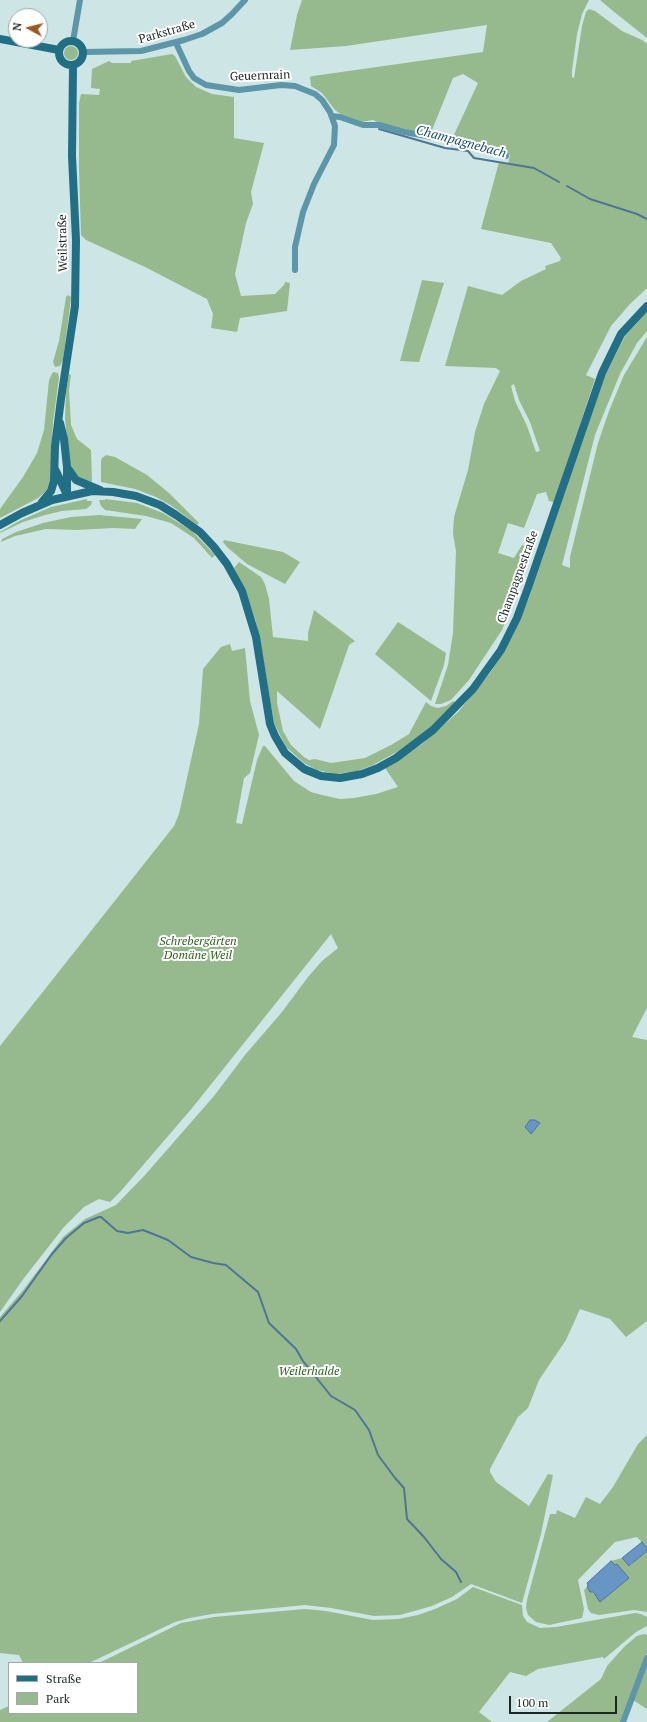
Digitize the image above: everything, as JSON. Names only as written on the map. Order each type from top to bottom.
[{"type":"main road","points":[[0,39],[59,50]]},
{"type":"main road","points":[[73,41],[80,45],[84,52],[81,61],[73,66],[66,65],[59,56],[59,50],[65,43],[73,41]]},
{"type":"main road","name":"Weilstraße","points":[[40,504],[51,491],[55,470],[55,446],[62,388],[74,318],[76,240],[72,136],[73,66]]},
{"type":"main road","name":"Champagnestraße","points":[[67,496],[84,492],[104,491],[136,496],[160,505],[192,526],[214,547],[233,574],[248,607],[259,652],[270,724],[281,748],[294,762],[315,774],[340,778],[362,774],[378,768],[396,758],[433,730],[473,689],[500,650],[517,618],[602,373],[621,334],[647,306]]},
{"type":"main road","name":"Weilstraße","points":[[0,525],[40,504],[67,496],[67,467],[64,438],[59,419]]},
{"type":"main road","points":[[67,467],[74,478],[82,483],[104,491]]},
{"type":"main road","points":[[55,470],[67,496]]},
{"type":"street","points":[[73,41],[80,0]]},
{"type":"street","name":"Parkstraße","points":[[84,52],[133,52],[176,43],[202,34],[216,26],[232,14],[244,0]]},
{"type":"street","name":"Geuernrain","points":[[176,43],[189,71],[201,83],[216,88],[239,90],[281,85],[299,87],[318,97],[325,104],[332,116],[335,131],[334,145],[314,184],[304,208],[295,247],[295,270]]},
{"type":"street","points":[[332,116],[340,117],[363,125],[379,125],[404,132],[444,139],[506,156]]},
{"type":"street","points":[[623,1722],[647,1658]]},
{"type":"green space","points":[[302,0],[589,0],[582,14],[577,34],[572,71],[572,77],[574,78],[582,26],[586,12],[589,9],[595,11],[622,31],[642,40],[647,44],[647,288],[630,304],[611,326],[586,375],[595,379],[554,502],[549,501],[546,492],[537,494],[524,528],[508,523],[498,553],[514,558],[522,545],[532,547],[518,591],[502,630],[469,680],[451,700],[441,704],[435,704],[448,665],[453,633],[456,551],[453,534],[454,517],[468,470],[475,432],[484,404],[500,371],[496,368],[445,366],[468,286],[502,295],[521,281],[546,269],[545,266],[560,261],[561,258],[551,243],[481,229],[499,162],[508,164],[510,155],[490,148],[452,139],[478,83],[463,74],[453,78],[430,135],[381,124],[373,120],[361,122],[342,115],[335,110],[322,93],[311,86],[310,77],[313,76],[483,52],[487,25],[346,46],[290,50],[297,15]],"holes":[[[514,384],[519,400],[530,422],[540,451],[536,452],[527,426],[515,401],[511,386]]]},
{"type":"green space","points":[[600,0],[647,0],[647,38],[613,11]]},
{"type":"green space","points":[[68,46],[74,46],[78,50],[78,56],[74,60],[68,60],[64,56],[64,50]]},
{"type":"green space","points":[[172,54],[175,56],[186,77],[196,87],[212,94],[234,97],[234,138],[264,143],[251,192],[253,204],[246,223],[235,274],[241,296],[275,294],[285,282],[290,283],[287,311],[240,318],[237,332],[211,328],[213,314],[207,299],[145,267],[86,240],[81,235],[79,103],[81,94],[99,95],[100,89],[91,88],[92,69],[109,61],[112,63],[131,63],[131,61]]},
{"type":"green space","points":[[422,280],[444,283],[419,362],[400,361]]},
{"type":"green space","points":[[68,295],[71,297],[63,360],[60,366],[55,367],[53,362],[59,341],[66,297]]},
{"type":"green space","points":[[647,312],[647,331],[637,343],[620,374],[595,435],[562,565],[570,568],[570,557],[598,443],[609,411],[624,375],[647,337],[647,1008],[632,1037],[647,1040],[647,1321],[626,1337],[610,1319],[580,1309],[566,1340],[539,1380],[528,1408],[518,1417],[490,1469],[490,1472],[496,1482],[529,1506],[548,1474],[553,1475],[541,1534],[522,1603],[471,1584],[452,1597],[432,1606],[400,1615],[374,1616],[305,1605],[212,1614],[190,1618],[175,1622],[91,1662],[22,1662],[19,1655],[0,1653],[0,1317],[24,1289],[63,1237],[85,1219],[116,1205],[145,1175],[214,1096],[245,1055],[282,1012],[308,977],[322,961],[338,948],[331,934],[193,1107],[120,1192],[110,1202],[99,1199],[84,1207],[64,1227],[24,1278],[0,1312],[0,1046],[174,826],[179,814],[199,724],[203,669],[221,647],[230,644],[232,651],[245,648],[250,701],[259,735],[250,773],[244,778],[236,823],[242,824],[257,760],[263,746],[265,746],[294,781],[311,792],[340,799],[376,794],[398,787],[385,768],[422,744],[458,712],[490,673],[512,637],[529,598],[605,376],[625,336]]},
{"type":"green space","points":[[53,372],[58,373],[59,378],[53,422],[51,478],[47,490],[38,498],[0,518],[0,509],[23,477],[37,453],[44,430],[49,380]]},
{"type":"green space","points":[[69,374],[71,375],[69,390],[71,425],[77,439],[91,450],[92,482],[82,480],[73,472],[70,465],[65,419],[66,392]]},
{"type":"green space","points":[[106,455],[115,457],[147,475],[169,493],[199,523],[197,525],[172,506],[156,497],[135,489],[101,482],[101,461]]},
{"type":"green space","points":[[87,499],[87,501],[92,501],[91,505],[86,509],[62,511],[45,515],[23,522],[0,533],[19,521],[51,507]]},
{"type":"green space","points":[[105,499],[137,503],[163,513],[192,531],[215,555],[212,558],[194,538],[171,523],[146,516],[105,510],[101,506],[99,500]]},
{"type":"green space","points":[[99,515],[142,519],[135,529],[46,529],[15,536],[1,542],[2,539],[16,532],[43,523],[71,517]]},
{"type":"green space","points":[[224,540],[283,552],[300,562],[285,584],[247,564],[227,547],[223,542]]},
{"type":"green space","points":[[239,562],[261,577],[265,584],[269,599],[273,637],[308,641],[308,633],[314,610],[355,641],[349,645],[320,729],[277,691],[277,703],[283,731],[291,745],[304,757],[309,760],[315,759],[331,763],[365,758],[409,734],[426,702],[431,706],[438,708],[446,706],[453,701],[456,703],[431,727],[404,748],[373,765],[357,771],[336,774],[317,770],[304,763],[286,747],[274,723],[256,622],[247,595],[234,568]]},
{"type":"green space","points":[[398,622],[446,653],[444,665],[431,701],[375,654]]},
{"type":"green space","points":[[647,1435],[647,1548],[637,1537],[615,1542],[578,1580],[584,1609],[582,1618],[549,1625],[536,1622],[528,1615],[526,1608],[527,1600],[550,1514],[556,1514],[557,1510],[575,1518],[586,1497],[600,1504],[613,1487],[638,1444]]},
{"type":"green space","points":[[647,1551],[647,1612],[634,1610],[599,1615],[591,1613],[588,1609],[584,1590],[587,1587],[600,1601],[617,1564],[615,1566],[611,1561],[622,1558],[630,1566]]},
{"type":"green space","points":[[473,1587],[522,1605],[523,1616],[527,1622],[540,1628],[556,1627],[635,1613],[647,1617],[647,1626],[636,1632],[604,1659],[603,1657],[538,1669],[526,1676],[510,1672],[479,1712],[492,1722],[0,1722],[0,1710],[8,1706],[8,1714],[138,1714],[138,1662],[101,1662],[181,1623],[214,1617],[305,1609],[326,1611],[373,1620],[398,1619],[418,1615],[457,1599]]},
{"type":"green space","points":[[644,1634],[647,1635],[647,1653],[620,1722],[547,1722],[601,1679],[607,1666],[624,1647],[637,1636]]},
{"type":"green space","points":[[647,1663],[647,1709],[633,1700]]},
{"type":"water","points":[[530,1120],[535,1120],[540,1123],[531,1134],[525,1127]]},
{"type":"water","points":[[642,1542],[647,1548],[647,1551],[629,1566],[622,1558]]},
{"type":"water","points":[[611,1561],[615,1565],[617,1564],[629,1578],[600,1602],[593,1592],[590,1592],[587,1587],[587,1583]]},
{"type":"waterway","name":"Champagnebach","points":[[379,129],[445,148],[468,151],[474,158],[534,168],[559,182]]},
{"type":"waterway","name":"Champagnebach","points":[[567,186],[590,199],[637,214],[647,219]]},
{"type":"waterway","points":[[0,1321],[22,1296],[52,1254],[66,1238],[84,1223],[99,1217],[101,1217],[117,1231],[128,1233],[143,1230],[168,1240],[191,1257],[226,1265],[258,1292],[269,1323],[296,1349],[303,1361],[331,1396],[355,1410],[369,1430],[378,1455],[404,1488],[407,1519],[424,1537],[441,1559],[456,1572],[461,1582]]},
{"type":"park label","name":"Schrebergärten Domäne Weil","points":[[198,949]]},
{"type":"park label","name":"Weilerhalde","points":[[309,1372]]}]
